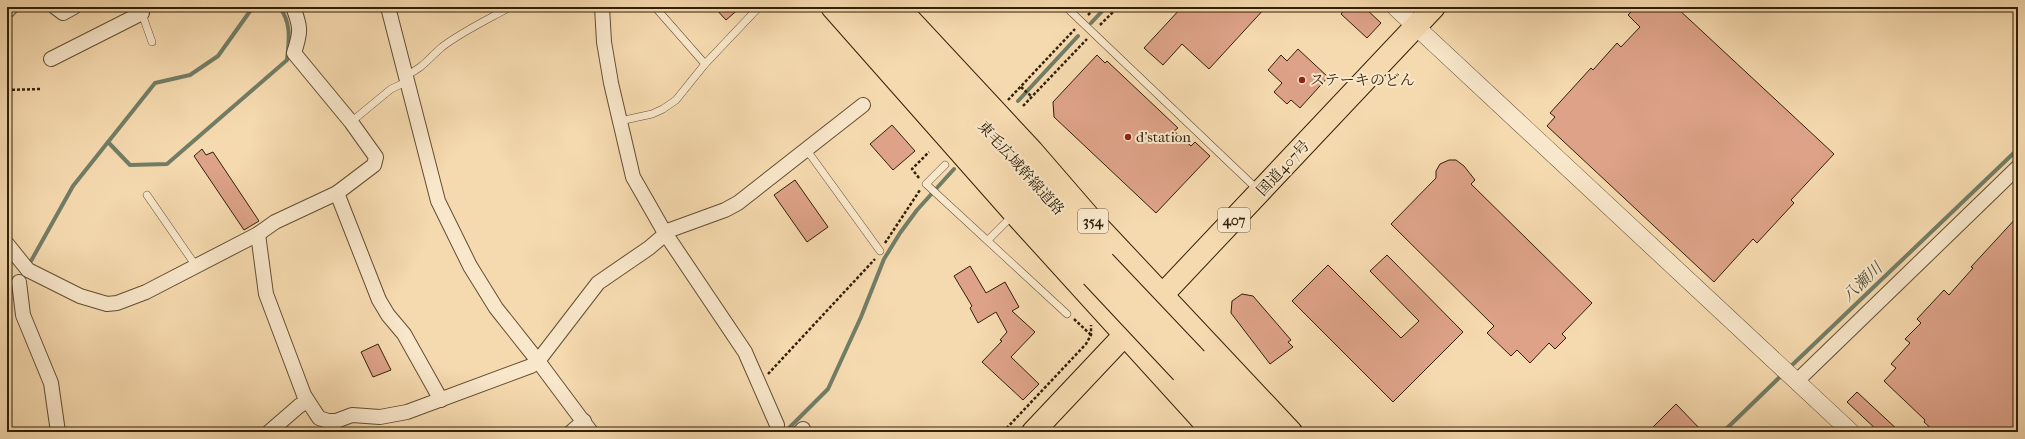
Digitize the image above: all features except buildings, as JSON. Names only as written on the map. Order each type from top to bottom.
[{"type":"highway","points":[[832,7],[1015,214],[1213,432]]},
{"type":"highway","name":"東毛広域幹線道路","points":[[853,7],[1189,366],[1265,432]]},
{"type":"highway","name":"東毛広域幹線道路","points":[[878,7],[1098,269]]},
{"type":"highway","name":"354","points":[[898,7],[1032,151],[1090,218],[1292,432]]},
{"type":"highway","name":"国道407号","points":[[1033,432],[1434,7]]},
{"type":"highway","name":"東毛広域幹線道路","points":[[1189,366],[1239,432]]},
{"type":"street","points":[[7,11],[11,7]]},
{"type":"street","points":[[55,7],[63,13],[74,7]]},
{"type":"street","points":[[7,244],[28,270],[80,296],[107,304],[117,304],[146,292],[258,234],[275,222],[337,193],[374,165],[376,157],[351,122],[294,53],[300,34],[293,7]]},
{"type":"street","points":[[388,7],[438,201],[470,266],[496,308],[587,427],[571,432]]},
{"type":"street","points":[[602,7],[604,42],[611,83],[633,177],[665,233],[745,352],[758,380],[775,429]]},
{"type":"street","points":[[1395,7],[1851,432]]},
{"type":"street","points":[[51,59],[141,10]]},
{"type":"street","points":[[258,234],[266,294],[307,402],[319,418],[337,427],[352,415],[390,416],[442,400],[526,370],[538,361],[598,283],[649,248],[665,233],[725,210],[738,203],[863,105]]},
{"type":"street","points":[[1794,378],[2018,167]]},
{"type":"street","points":[[337,193],[379,300],[388,315],[404,334],[442,400]]},
{"type":"street","points":[[28,270],[13,284],[23,315],[51,383],[58,432]]},
{"type":"street","points":[[269,432],[299,406],[307,402]]},
{"type":"lane","points":[[351,122],[391,89],[416,72],[442,48],[464,32],[510,7]]},
{"type":"lane","points":[[655,7],[705,64]]},
{"type":"lane","points":[[620,121],[652,114],[663,109],[676,100],[705,64],[759,7]]},
{"type":"lane","points":[[1066,7],[1260,192]]},
{"type":"lane","points":[[141,10],[152,42]]},
{"type":"lane","points":[[806,149],[880,251]]},
{"type":"lane","points":[[945,165],[926,184],[1067,314]]},
{"type":"lane","points":[[148,195],[196,266]]},
{"type":"lane","points":[[988,240],[1015,214]]},
{"type":"path","points":[[1004,104],[1096,7]]},
{"type":"path","points":[[1023,106],[1118,7]]},
{"type":"path","points":[[1021,87],[1031,96]]},
{"type":"path","points":[[7,90],[40,89]]},
{"type":"path","points":[[919,178],[912,169],[929,152]]},
{"type":"path","points":[[758,380],[767,375],[840,297]]},
{"type":"path","points":[[1067,314],[1090,335]]},
{"type":"waterway","points":[[31,261],[73,186],[155,83],[190,75],[218,56],[253,7]]},
{"type":"waterway","points":[[108,142],[130,165],[167,164],[287,60],[289,39],[288,25],[279,7]]},
{"type":"waterway","points":[[1091,23],[1106,7]]},
{"type":"waterway","points":[[1018,101],[1078,36]]},
{"type":"waterway","name":"八瀬川","points":[[1788,369],[2018,149]]},
{"type":"waterway","points":[[785,432],[828,389],[861,317],[884,259],[900,233],[917,210],[954,169]]},
{"type":"waterway","name":"八瀬川","points":[[1723,432],[1783,374]]},
{"type":"place","name":"ステーキのどん","points":[[1302,80]]},
{"type":"place","name":"d’station","points":[[1128,137]]}]
